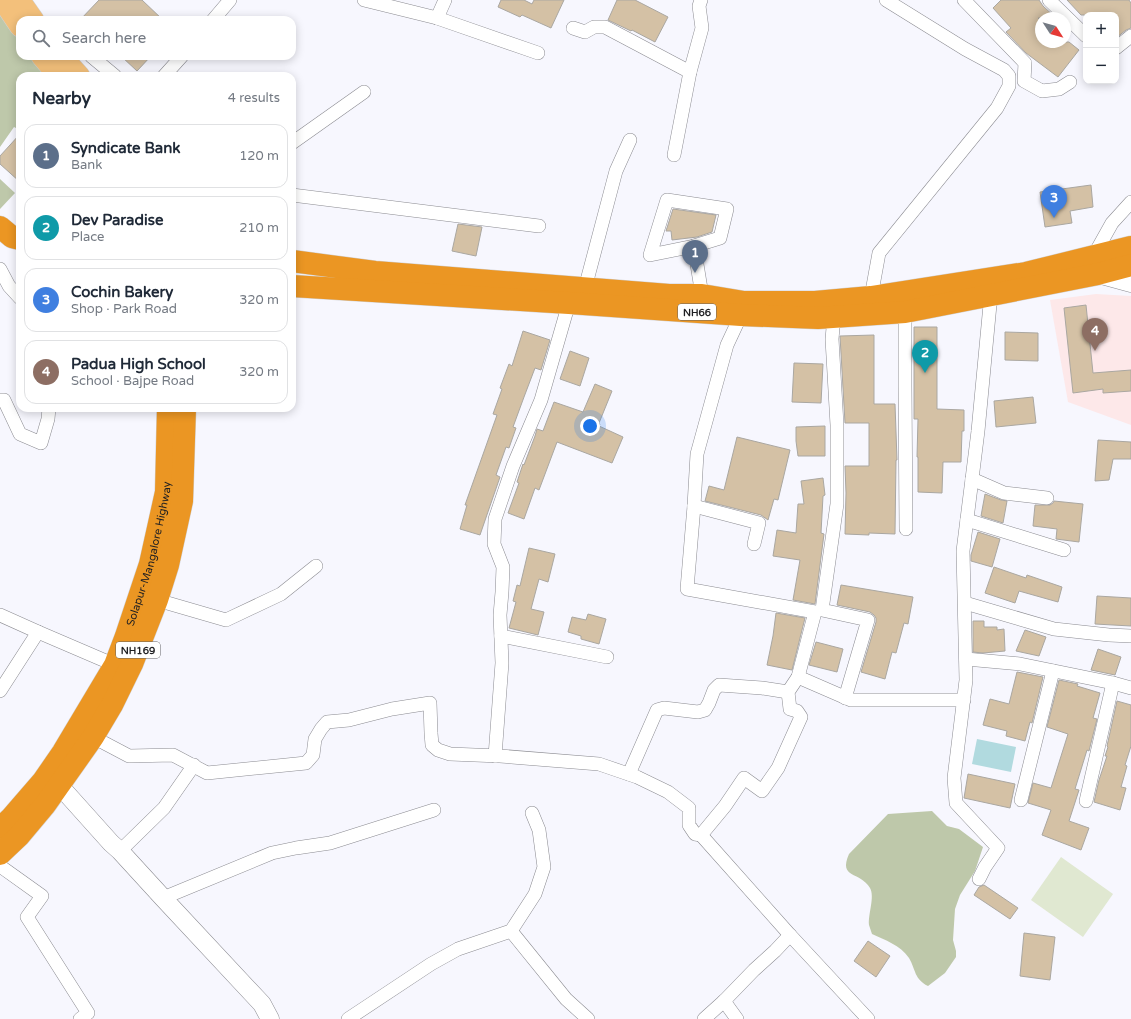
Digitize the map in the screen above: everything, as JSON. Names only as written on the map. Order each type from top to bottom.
[{"type":"highway","points":[[0,227],[16,238]]},
{"type":"highway","points":[[0,240],[16,249]]},
{"type":"highway","name":"NH66","points":[[296,286],[740,315],[818,318],[905,312],[991,294],[1096,265],[1131,247]]},
{"type":"highway","name":"NH66","points":[[296,262],[374,272],[669,294],[702,295],[744,302],[815,302],[871,297],[1026,273],[1096,265],[1131,265]]},
{"type":"highway","name":"Solapur-Mangalore Highway","points":[[0,828],[11,818],[43,781],[54,778],[63,752],[115,665],[150,564],[166,492],[168,412]]},
{"type":"highway","name":"NH169","points":[[0,854],[19,836],[45,805],[54,778],[93,737],[112,705],[132,664],[158,600],[168,565],[182,501],[185,412]]},
{"type":"main road","points":[[12,1],[29,16]]},
{"type":"main road","points":[[12,1],[17,16]]},
{"type":"main road","points":[[44,60],[55,72]]},
{"type":"main road","points":[[66,60],[76,72]]},
{"type":"street","points":[[216,16],[230,0]]},
{"type":"street","points":[[364,0],[437,18],[538,53]]},
{"type":"street","points":[[437,18],[445,0]]},
{"type":"street","points":[[674,155],[690,72],[702,28],[700,6],[701,0]]},
{"type":"street","points":[[871,297],[879,253],[997,108],[1009,86],[1009,76],[1004,70],[965,49],[886,0]]},
{"type":"street","points":[[964,0],[1025,64],[1024,80],[1042,91],[1059,89],[1070,82]]},
{"type":"street","points":[[1049,0],[1083,33]]},
{"type":"street","points":[[12,1],[39,16]]},
{"type":"street","points":[[573,28],[585,32],[594,27],[605,27],[690,72]]},
{"type":"street","points":[[1119,46],[1131,36]]},
{"type":"street","points":[[96,60],[109,72]]},
{"type":"street","points":[[168,72],[178,60]]},
{"type":"street","points":[[296,140],[364,92]]},
{"type":"street","points":[[585,288],[616,171],[630,140]]},
{"type":"street","points":[[296,196],[539,226]]},
{"type":"street","points":[[667,200],[727,209],[720,238],[694,246],[650,255],[667,200]]},
{"type":"street","points":[[1131,202],[1112,223],[1096,265],[1131,283]]},
{"type":"street","points":[[694,246],[702,295]]},
{"type":"street","points":[[0,269],[9,286],[16,294]]},
{"type":"street","points":[[980,880],[985,867],[998,848],[956,803],[954,778],[966,680],[964,551],[991,294]]},
{"type":"street","points":[[495,756],[502,663],[500,615],[503,567],[494,544],[495,519],[513,466],[541,400],[569,303]]},
{"type":"street","points":[[905,312],[906,529]]},
{"type":"street","points":[[702,835],[725,806],[744,778],[762,791],[778,768],[802,717],[798,711],[790,709],[788,692],[798,677],[815,612],[687,589],[697,454],[727,345],[740,315]]},
{"type":"street","points":[[834,317],[832,339],[837,425],[837,504],[822,610],[868,620],[845,698]]},
{"type":"street","points":[[0,400],[4,400],[20,434],[41,443],[49,412]]},
{"type":"street","points":[[972,479],[1004,493],[1047,498]]},
{"type":"street","points":[[694,506],[759,522],[754,544]]},
{"type":"street","points":[[967,520],[1064,550]]},
{"type":"street","points":[[158,600],[226,620],[281,594],[316,566]]},
{"type":"street","points":[[964,602],[1054,629],[1131,636]]},
{"type":"street","points":[[0,614],[115,665]]},
{"type":"street","points":[[0,691],[38,632]]},
{"type":"street","points":[[501,636],[607,657]]},
{"type":"street","points":[[966,659],[1020,664],[1131,688]]},
{"type":"street","points":[[1021,800],[1053,671]]},
{"type":"street","points":[[798,677],[851,700],[964,700]]},
{"type":"street","points":[[1086,801],[1113,683]]},
{"type":"street","points":[[629,774],[657,710],[664,708],[698,712],[704,710],[709,703],[714,690],[719,685],[762,688],[788,692]]},
{"type":"street","points":[[93,737],[129,756],[173,755],[207,773],[306,763],[313,755],[315,739],[327,722],[349,720],[392,709],[430,703],[432,745],[438,750],[450,754],[599,764],[637,776],[668,792],[689,808],[689,825],[695,834],[702,835],[790,935],[868,1019]]},
{"type":"street","points":[[120,850],[164,808],[194,765]]},
{"type":"street","points":[[54,778],[111,843],[120,850],[262,1004],[270,1019]]},
{"type":"street","points":[[163,898],[272,853],[330,843],[434,810]]},
{"type":"street","points":[[348,1019],[431,964],[458,949],[511,931],[535,894],[544,867],[538,830],[532,813]]},
{"type":"street","points":[[0,866],[42,896],[28,917],[88,1013],[80,1019]]},
{"type":"street","points":[[511,931],[566,999],[588,1019]]},
{"type":"street","points":[[704,1019],[790,935]]},
{"type":"street","points":[[724,1001],[737,1019]]},
{"type":"shaded area","points":[[1096,294],[1131,296],[1131,425],[1068,402],[1050,300]]},
{"type":"green space","points":[[0,10],[16,36],[16,60],[35,60],[46,72],[16,72],[16,128],[14,127],[0,147]]},
{"type":"green space","points":[[0,179],[15,193],[0,209]]},
{"type":"green space","points":[[932,811],[947,826],[959,829],[983,847],[975,871],[960,895],[955,909],[953,940],[956,957],[945,973],[928,986],[920,980],[905,953],[892,943],[872,934],[869,925],[872,901],[870,888],[861,879],[848,871],[846,862],[849,854],[888,814]]},
{"type":"green space","points":[[1061,857],[1113,894],[1083,937],[1031,900]]},
{"type":"water","points":[[977,739],[1016,747],[1011,772],[972,764]]},
{"type":"building","points":[[99,0],[142,0],[159,16],[84,16]]},
{"type":"building","points":[[501,0],[524,0],[532,4],[534,0],[564,0],[551,28],[522,15],[520,17],[498,7]]},
{"type":"building","points":[[617,0],[635,0],[668,17],[655,42],[608,20]]},
{"type":"building","points":[[1001,0],[1039,0],[1050,12],[1035,12],[1035,48],[1071,48],[1071,44],[1079,50],[1058,77],[1026,53],[1006,32],[1011,28],[993,8]]},
{"type":"building","points":[[1067,0],[1129,0],[1131,3],[1131,28],[1119,36],[1119,12],[1083,12],[1083,15],[1081,15]]},
{"type":"building","points":[[125,60],[147,60],[137,71]]},
{"type":"building","points":[[16,138],[16,178],[0,164],[0,156]]},
{"type":"building","points":[[1091,185],[1093,207],[1070,211],[1072,223],[1045,227],[1040,192]]},
{"type":"building","points":[[673,209],[716,215],[712,232],[697,237],[672,240],[671,231],[666,231]]},
{"type":"building","points":[[458,224],[482,227],[476,256],[452,251]]},
{"type":"building","points":[[1086,305],[1093,373],[1131,370],[1131,391],[1103,393],[1103,389],[1073,393],[1064,308]]},
{"type":"building","points":[[914,327],[937,327],[937,409],[964,410],[964,431],[962,431],[961,462],[943,462],[942,493],[918,492],[918,419],[914,419]]},
{"type":"building","points":[[523,331],[550,340],[541,370],[535,368],[513,427],[516,428],[509,448],[506,447],[496,475],[500,477],[480,535],[460,529],[467,505],[465,505],[497,415],[493,414],[502,389],[500,388],[509,364],[512,366]]},
{"type":"building","points":[[1005,332],[1038,333],[1038,361],[1005,360]]},
{"type":"building","points":[[874,335],[874,404],[895,404],[897,460],[895,534],[845,534],[845,466],[869,466],[869,423],[845,423],[840,336]]},
{"type":"building","points":[[570,351],[589,358],[580,386],[560,379]]},
{"type":"building","points":[[794,363],[823,364],[821,403],[792,402]]},
{"type":"building","points":[[595,384],[612,391],[599,426],[623,437],[612,463],[557,442],[539,490],[535,488],[524,519],[508,513],[519,483],[517,482],[523,464],[524,465],[537,429],[543,431],[554,402],[583,412]]},
{"type":"building","points":[[1033,397],[1036,423],[996,427],[994,401]]},
{"type":"building","points":[[825,426],[825,456],[798,456],[796,427]]},
{"type":"building","points":[[737,437],[790,450],[778,500],[774,499],[768,520],[761,515],[705,501],[709,486],[724,490]]},
{"type":"building","points":[[1098,440],[1131,442],[1131,459],[1113,459],[1109,480],[1095,481]]},
{"type":"building","points":[[823,478],[825,495],[823,496],[821,533],[824,534],[815,604],[793,600],[800,560],[773,556],[777,530],[796,533],[798,504],[804,504],[801,481]]},
{"type":"building","points":[[985,494],[1007,501],[1003,523],[981,516]]},
{"type":"building","points":[[1054,501],[1083,504],[1079,542],[1056,539],[1057,529],[1033,526],[1035,505],[1050,505]]},
{"type":"building","points":[[978,532],[1000,539],[992,567],[971,561],[971,555]]},
{"type":"building","points":[[529,548],[555,554],[548,582],[539,579],[531,609],[544,612],[538,635],[509,628],[516,602],[513,601],[517,585],[520,586]]},
{"type":"building","points":[[994,567],[1026,578],[1027,575],[1062,587],[1058,602],[1019,591],[1015,603],[985,593]]},
{"type":"building","points":[[841,585],[913,597],[908,624],[904,623],[896,653],[892,652],[885,679],[861,672],[876,618],[870,612],[837,605]]},
{"type":"building","points":[[1097,596],[1131,598],[1131,626],[1095,624]]},
{"type":"building","points":[[776,613],[805,618],[792,670],[767,665]]},
{"type":"building","points":[[588,614],[606,619],[599,644],[581,639],[581,636],[568,632],[572,617],[586,620]]},
{"type":"building","points":[[973,621],[984,621],[984,627],[997,627],[997,630],[1004,629],[1005,651],[983,653],[973,652]]},
{"type":"building","points":[[1025,630],[1046,637],[1039,656],[1016,651]]},
{"type":"building","points":[[816,642],[843,649],[837,672],[809,665]]},
{"type":"building","points":[[1098,649],[1121,657],[1115,675],[1091,670]]},
{"type":"building","points":[[1017,672],[1043,677],[1032,723],[1030,722],[1025,741],[1006,736],[1007,731],[983,725],[990,699],[1009,704]]},
{"type":"building","points":[[1059,680],[1078,684],[1077,686],[1100,693],[1093,718],[1097,719],[1089,751],[1087,750],[1075,789],[1079,790],[1069,821],[1089,828],[1081,850],[1042,835],[1051,810],[1028,803],[1033,783],[1051,788],[1068,734],[1047,727]]},
{"type":"building","points":[[1117,701],[1131,705],[1131,746],[1125,765],[1127,766],[1121,787],[1126,788],[1120,810],[1094,802],[1107,756],[1105,756]]},
{"type":"building","points":[[968,774],[1015,784],[1010,808],[964,798]]},
{"type":"building","points":[[984,885],[1018,908],[1010,919],[974,895],[979,887]]},
{"type":"building","points":[[1024,933],[1055,937],[1050,980],[1020,976]]},
{"type":"building","points":[[868,941],[890,956],[876,977],[854,961]]},
{"type":"place","name":"Cochin Bakery","points":[[1054,218]]},
{"type":"place","name":"Syndicate Bank","points":[[695,273]]},
{"type":"place","name":"Padua High School","points":[[1095,351]]},
{"type":"place","name":"Dev Paradise","points":[[925,373]]}]
